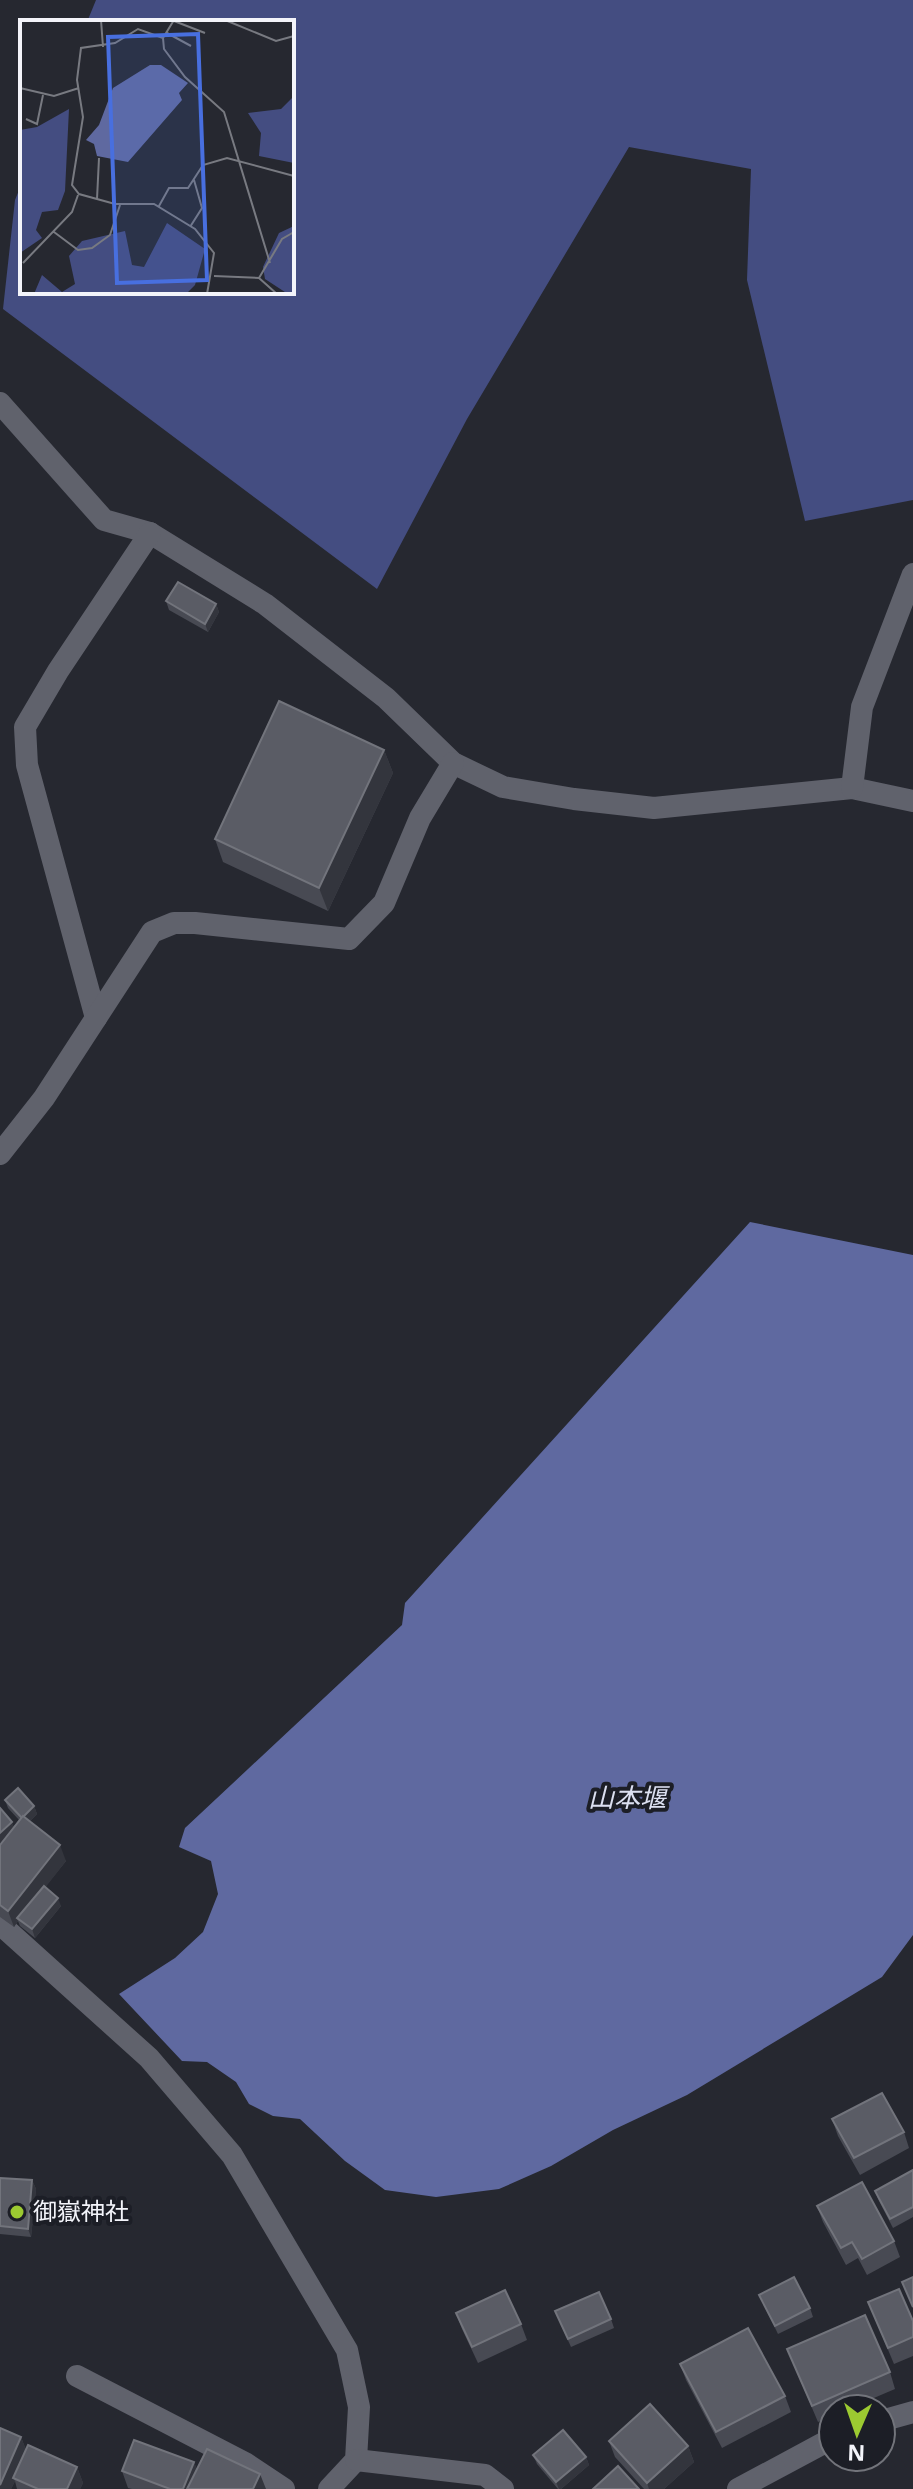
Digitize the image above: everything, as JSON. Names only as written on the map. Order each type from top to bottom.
[{"type":"street","points":[[0,403],[104,520],[150,533],[265,604],[386,698],[453,763],[503,787],[654,808],[852,788],[913,801]]},
{"type":"street","points":[[96,1018],[27,765],[25,727],[58,671],[150,533]]},
{"type":"street","points":[[852,788],[862,707],[913,574]]},
{"type":"street","points":[[0,1154],[44,1098],[152,932],[174,923],[349,939],[384,903],[420,818],[453,763]]},
{"type":"street","points":[[0,1924],[149,2058],[232,2155],[347,2350],[359,2407],[356,2460],[329,2489]]},
{"type":"street","points":[[77,2376],[245,2463],[284,2489]]},
{"type":"street","points":[[738,2489],[817,2447]]},
{"type":"street","points":[[356,2460],[485,2475],[503,2489]]},
{"type":"shaded area","points":[[96,0],[913,0],[913,500],[805,521],[747,280],[751,169],[629,147],[467,419],[377,589],[3,309],[15,200],[20,188],[20,294],[294,294],[294,20],[88,20]]},
{"type":"water","name":"山本堰","points":[[750,1222],[913,1255],[913,1935],[882,1977],[687,2095],[613,2130],[551,2166],[499,2189],[436,2197],[385,2190],[345,2161],[300,2119],[273,2116],[249,2104],[236,2082],[207,2062],[182,2061],[119,1994],[175,1958],[203,1932],[218,1894],[211,1861],[179,1847],[185,1828],[402,1625],[405,1603]]},
{"type":"building","points":[[178,582],[216,604],[205,624],[166,601]]},
{"type":"building","points":[[279,701],[384,750],[319,888],[215,839]]},
{"type":"building","points":[[18,1788],[34,1806],[22,1818],[5,1800]]},
{"type":"building","points":[[0,1808],[12,1822],[0,1833]]},
{"type":"building","points":[[23,1816],[60,1845],[8,1911],[0,1905],[0,1845]]},
{"type":"building","points":[[44,1886],[58,1898],[32,1929],[17,1918]]},
{"type":"building","points":[[882,2093],[904,2132],[854,2158],[832,2119]]},
{"type":"building","points":[[913,2170],[913,2207],[890,2219],[875,2191]]},
{"type":"building","name":"御嶽神社","points":[[0,2178],[32,2180],[28,2229],[0,2226]]},
{"type":"building","points":[[862,2182],[894,2241],[862,2259],[852,2242],[841,2248],[817,2206]]},
{"type":"building","points":[[794,2277],[810,2308],[775,2326],[759,2295]]},
{"type":"building","points":[[913,2277],[913,2307],[902,2282]]},
{"type":"building","points":[[899,2289],[913,2321],[913,2337],[888,2348],[868,2302]]},
{"type":"building","points":[[505,2290],[521,2324],[472,2347],[456,2313]]},
{"type":"building","points":[[599,2292],[611,2319],[568,2339],[555,2311]]},
{"type":"building","points":[[865,2315],[890,2372],[842,2393],[817,2393],[817,2404],[812,2406],[787,2349]]},
{"type":"building","points":[[748,2328],[785,2396],[716,2432],[680,2364]]},
{"type":"building","points":[[650,2404],[688,2446],[647,2483],[609,2441]]},
{"type":"building","points":[[0,2428],[21,2437],[0,2485]]},
{"type":"building","points":[[563,2430],[586,2457],[556,2482],[533,2455]]},
{"type":"building","points":[[134,2440],[194,2462],[183,2489],[170,2489],[122,2471]]},
{"type":"building","points":[[28,2445],[77,2467],[67,2489],[38,2489],[13,2478]]},
{"type":"building","points":[[207,2449],[260,2474],[253,2489],[187,2489]]},
{"type":"building","points":[[618,2466],[639,2489],[593,2489]]},
{"type":"place","name":"御嶽神社","points":[[17,2212]]}]
